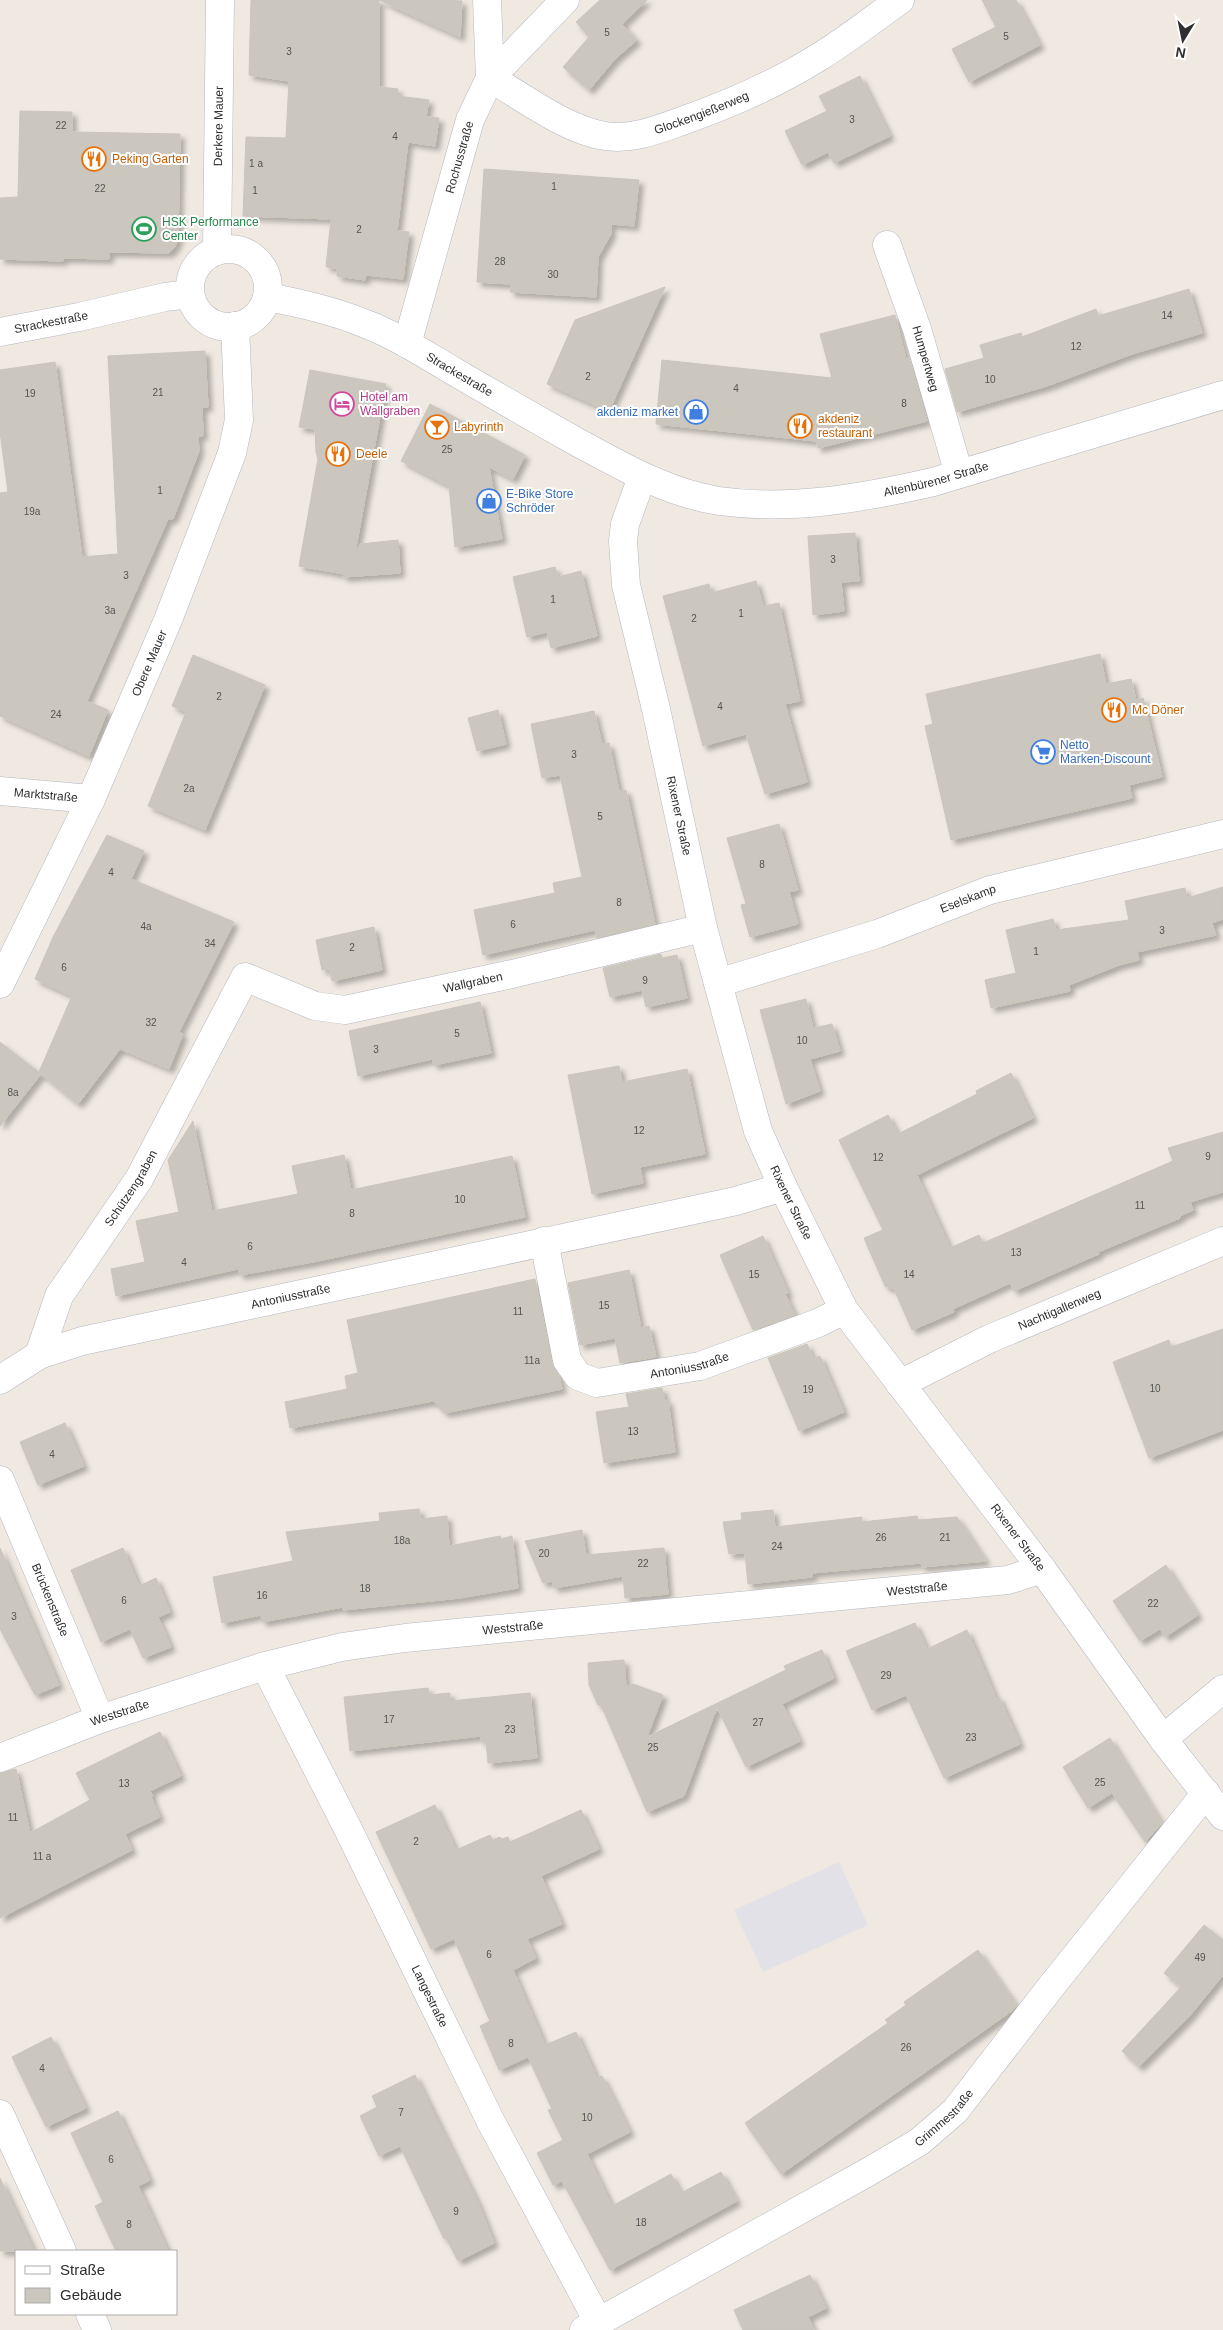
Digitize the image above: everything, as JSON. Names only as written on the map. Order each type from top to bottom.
[{"type":"street","name":"Derkere Mauer","points":[[217,251],[220,0]]},
{"type":"street","points":[[487,0],[490,78]]},
{"type":"street","name":"Rochusstraße","points":[[407,344],[470,120],[490,78],[565,0]]},
{"type":"street","name":"Glockengießerweg","points":[[490,78],[568,124],[587,132],[624,137],[646,134],[710,111],[769,84],[820,57],[900,0]]},
{"type":"street","name":"Humpertweg","points":[[887,245],[917,329],[959,474]]},
{"type":"street","points":[[231,249],[244,252],[256,259],[264,270],[268,284],[267,297],[261,312],[249,321],[235,326],[220,326],[206,320],[196,308],[190,294],[191,280],[196,267],[205,257],[217,251],[231,249]]},
{"type":"street","name":"Strackestraße","points":[[0,332],[79,317],[165,297],[190,294]]},
{"type":"street","name":"Strackestraße","points":[[267,297],[333,312],[367,324],[407,344],[530,416],[642,477]]},
{"type":"street","name":"Obere Mauer","points":[[0,984],[91,799],[168,620],[232,453],[239,420],[235,326]]},
{"type":"street","name":"Altenbürener Straße","points":[[642,477],[683,492],[719,501],[769,504],[846,500],[884,494],[959,474],[1223,395]]},
{"type":"street","name":"Rixener Straße","points":[[642,477],[625,524],[622,541],[626,585],[656,709],[703,928],[758,1131],[783,1187],[844,1310],[1042,1569],[1163,1739],[1223,1816]]},
{"type":"street","name":"Marktstraße","points":[[0,791],[91,799]]},
{"type":"street","name":"Eselskamp","points":[[718,983],[878,934],[990,890],[1223,834]]},
{"type":"street","name":"Wallgraben","points":[[245,977],[315,1006],[345,1010],[512,974],[703,928]]},
{"type":"street","name":"Schützengraben","points":[[39,1355],[59,1296],[139,1179],[245,977]]},
{"type":"street","name":"Antoniusstraße","points":[[39,1355],[82,1341],[736,1201],[783,1187]]},
{"type":"street","name":"Antoniusstraße","points":[[544,1241],[567,1360],[578,1376],[597,1383],[700,1366],[818,1323],[844,1310]]},
{"type":"street","name":"Nachtigallenweg","points":[[900,1384],[990,1339],[1223,1241]]},
{"type":"street","points":[[0,1380],[39,1355]]},
{"type":"street","name":"Brückenstraße","points":[[0,1480],[100,1719]]},
{"type":"street","name":"Weststraße","points":[[0,1758],[100,1719],[265,1666],[342,1647],[406,1638],[1008,1580],[1042,1569]]},
{"type":"street","name":"Langestraße","points":[[265,1666],[348,1829],[592,2327]]},
{"type":"street","points":[[1163,1739],[1223,1688]]},
{"type":"street","name":"Grimmestraße","points":[[592,2327],[919,2142],[955,2111],[1050,1988],[1206,1793]]},
{"type":"street","points":[[0,2114],[62,2250]]},
{"type":"street","points":[[90,2315],[97,2330]]},
{"type":"shaded area","points":[[839,1862],[868,1925],[763,1972],[734,1910]]},
{"type":"building","points":[[251,0],[379,0],[379,87],[398,89],[397,96],[429,100],[426,117],[439,118],[435,146],[408,142],[397,231],[409,232],[403,279],[366,275],[365,280],[337,276],[337,268],[326,267],[331,219],[243,216],[246,137],[286,138],[289,81],[249,75]]},
{"type":"building","points":[[379,0],[462,1],[460,37]]},
{"type":"building","points":[[600,0],[647,0],[622,24],[637,40],[615,59],[589,90],[563,67],[589,37],[576,22]]},
{"type":"building","points":[[982,0],[1016,0],[1040,45],[969,82],[952,49],[996,27]]},
{"type":"building","points":[[860,76],[890,136],[834,163],[828,152],[802,165],[785,131],[827,111],[819,96]]},
{"type":"building","points":[[20,111],[72,112],[72,132],[180,134],[178,240],[174,248],[169,253],[109,252],[109,259],[63,258],[63,261],[0,259],[0,198],[18,197]]},
{"type":"building","points":[[484,169],[639,180],[634,226],[611,224],[611,234],[598,257],[596,297],[510,292],[511,284],[477,282]]},
{"type":"building","points":[[665,287],[609,411],[547,384],[575,320]]},
{"type":"building","points":[[1189,289],[1202,333],[1132,354],[1047,386],[957,412],[945,369],[984,358],[980,345],[1021,333],[1022,337],[1096,309],[1098,316]]},
{"type":"building","points":[[895,315],[906,359],[909,358],[927,421],[818,448],[816,441],[656,424],[662,360],[832,378],[820,334]]},
{"type":"building","points":[[205,351],[208,407],[202,407],[203,436],[198,436],[199,451],[173,519],[168,519],[87,701],[108,710],[89,756],[0,716],[0,493],[8,492],[0,432],[0,370],[55,362],[82,557],[118,554],[108,356]]},
{"type":"building","points":[[310,370],[386,384],[355,553],[360,544],[398,540],[400,573],[343,577],[344,574],[299,566],[318,459],[315,429],[299,427]]},
{"type":"building","points":[[430,404],[525,455],[513,479],[489,467],[502,539],[455,547],[449,486],[401,461]]},
{"type":"building","points":[[855,533],[859,581],[841,582],[844,611],[813,615],[808,536]]},
{"type":"building","points":[[555,567],[558,577],[581,571],[597,636],[551,648],[547,632],[527,637],[513,577]]},
{"type":"building","points":[[756,581],[763,606],[779,603],[800,701],[785,704],[807,782],[765,794],[746,734],[703,746],[663,596],[709,584],[711,593]]},
{"type":"building","name":"Netto Marken-Discount","points":[[1100,654],[1106,684],[1131,679],[1136,700],[1143,698],[1162,777],[1129,785],[1132,798],[951,840],[925,726],[933,724],[926,694]]},
{"type":"building","points":[[193,655],[265,685],[205,830],[148,806],[186,712],[172,706]]},
{"type":"building","points":[[498,710],[506,744],[477,751],[468,718]]},
{"type":"building","points":[[594,711],[602,744],[609,743],[619,791],[626,790],[655,924],[597,938],[595,930],[483,955],[474,910],[555,893],[553,883],[582,877],[560,775],[542,778],[531,724]]},
{"type":"building","points":[[779,824],[798,890],[789,892],[798,924],[750,937],[741,905],[746,904],[727,838]]},
{"type":"building","points":[[107,835],[144,851],[131,879],[234,922],[179,1032],[183,1034],[169,1069],[120,1049],[78,1104],[39,1072],[72,996],[35,979],[53,937]]},
{"type":"building","points":[[1223,887],[1223,919],[1212,923],[1216,935],[1137,952],[1139,960],[1119,965],[1069,985],[1070,991],[991,1008],[985,980],[1016,973],[1006,930],[1053,919],[1056,930],[1129,920],[1125,901],[1185,888],[1187,898]]},
{"type":"building","points":[[374,927],[382,970],[332,981],[329,969],[322,970],[316,940]]},
{"type":"building","points":[[661,954],[662,958],[677,955],[687,998],[646,1007],[642,990],[610,997],[603,968]]},
{"type":"building","points":[[806,999],[813,1028],[832,1024],[840,1051],[810,1059],[820,1091],[786,1104],[760,1010]]},
{"type":"building","points":[[480,1002],[491,1053],[434,1065],[432,1059],[358,1076],[349,1031]]},
{"type":"building","points":[[0,1042],[41,1074],[0,1126]]},
{"type":"building","points":[[619,1066],[622,1082],[687,1069],[705,1154],[640,1167],[643,1183],[592,1194],[568,1075]]},
{"type":"building","points":[[1011,1073],[1033,1118],[917,1175],[950,1248],[979,1235],[983,1243],[1173,1161],[1168,1148],[1223,1132],[1223,1192],[1190,1202],[1193,1210],[1180,1216],[1180,1218],[1098,1252],[1099,1254],[1014,1291],[1010,1283],[953,1309],[954,1312],[912,1330],[894,1289],[885,1286],[864,1238],[883,1230],[839,1140],[888,1115],[898,1134],[977,1094],[976,1091]]},
{"type":"building","points":[[193,1121],[212,1211],[298,1194],[292,1166],[344,1155],[351,1190],[512,1156],[525,1217],[313,1262],[240,1275],[238,1269],[116,1296],[111,1269],[145,1262],[136,1221],[179,1212],[168,1160]]},
{"type":"building","points":[[763,1236],[788,1293],[785,1294],[795,1315],[753,1330],[720,1255]]},
{"type":"building","points":[[629,1270],[641,1328],[649,1326],[656,1357],[620,1363],[615,1338],[580,1345],[568,1283]]},
{"type":"building","points":[[535,1279],[552,1363],[559,1376],[562,1389],[445,1413],[433,1401],[290,1428],[285,1402],[347,1389],[345,1376],[358,1373],[347,1320]]},
{"type":"building","points":[[1223,1329],[1223,1430],[1149,1458],[1113,1362],[1169,1340],[1171,1347]]},
{"type":"building","points":[[807,1344],[814,1359],[820,1356],[844,1412],[799,1431],[768,1358]]},
{"type":"building","points":[[662,1388],[665,1401],[668,1400],[675,1452],[604,1463],[596,1412],[629,1407],[626,1394]]},
{"type":"building","points":[[65,1423],[84,1466],[38,1485],[20,1442]]},
{"type":"building","points":[[419,1509],[421,1519],[447,1516],[449,1546],[500,1536],[501,1539],[512,1536],[518,1588],[460,1598],[343,1610],[343,1607],[262,1622],[261,1615],[222,1623],[213,1577],[293,1561],[286,1532],[380,1521],[379,1513]]},
{"type":"building","points":[[773,1510],[775,1527],[862,1517],[862,1522],[917,1516],[918,1520],[957,1517],[986,1561],[922,1567],[921,1563],[812,1573],[812,1577],[748,1584],[745,1553],[729,1554],[723,1522],[742,1520],[741,1513]]},
{"type":"building","points":[[582,1530],[586,1555],[664,1548],[668,1594],[625,1598],[623,1576],[554,1588],[552,1581],[543,1583],[525,1541]]},
{"type":"building","points":[[0,1548],[59,1685],[35,1695],[0,1629]]},
{"type":"building","points":[[123,1548],[139,1586],[156,1578],[170,1612],[158,1617],[171,1647],[143,1658],[130,1629],[101,1642],[71,1570]]},
{"type":"building","points":[[1166,1565],[1198,1615],[1165,1637],[1160,1629],[1140,1641],[1113,1601]]},
{"type":"building","points":[[915,1623],[927,1649],[967,1630],[996,1698],[999,1697],[1020,1744],[944,1778],[906,1695],[872,1710],[846,1651]]},
{"type":"building","points":[[822,1650],[834,1678],[782,1704],[800,1741],[746,1767],[717,1707],[684,1796],[647,1812],[601,1705],[598,1705],[589,1685],[588,1663],[624,1660],[626,1687],[633,1684],[663,1695],[647,1737],[786,1670],[784,1666]]},
{"type":"building","points":[[428,1688],[429,1695],[450,1693],[450,1701],[530,1693],[537,1758],[488,1763],[486,1741],[481,1742],[481,1736],[350,1751],[344,1697]]},
{"type":"building","points":[[160,1732],[181,1776],[150,1791],[160,1817],[125,1834],[132,1850],[0,1918],[0,1773],[16,1769],[30,1833],[90,1800],[76,1773]]},
{"type":"building","points":[[1110,1738],[1162,1823],[1145,1842],[1112,1793],[1088,1808],[1063,1767]]},
{"type":"building","points":[[435,1805],[456,1850],[490,1835],[493,1840],[500,1837],[502,1839],[508,1837],[510,1842],[581,1810],[599,1849],[541,1876],[562,1924],[527,1939],[536,1958],[513,1970],[545,2045],[576,2032],[597,2078],[602,2076],[630,2132],[587,2154],[612,2206],[671,2174],[681,2193],[721,2172],[737,2201],[610,2270],[562,2181],[553,2185],[537,2153],[563,2140],[548,2110],[552,2109],[528,2057],[499,2070],[480,2026],[490,2021],[454,1939],[431,1949],[376,1832]]},
{"type":"building","points":[[1204,1925],[1223,1940],[1223,1975],[1188,2018],[1139,2067],[1122,2051],[1181,1987],[1164,1973]]},
{"type":"building","points":[[978,1950],[1017,2006],[781,2174],[745,2123],[888,2023],[885,2020],[906,2005],[904,2002]]},
{"type":"building","points":[[51,2037],[86,2108],[46,2127],[12,2057]]},
{"type":"building","points":[[415,2075],[478,2203],[494,2243],[458,2261],[446,2238],[444,2239],[400,2146],[379,2156],[360,2116],[377,2107],[372,2096]]},
{"type":"building","points":[[118,2111],[150,2180],[138,2186],[168,2250],[116,2250],[95,2206],[103,2202],[71,2133]]},
{"type":"building","points":[[0,2178],[34,2250],[0,2251]]},
{"type":"building","points":[[810,2275],[826,2308],[808,2317],[814,2330],[743,2330],[734,2310]]},
{"type":"place","name":"Peking Garten","points":[[94,159]]},
{"type":"place","name":"HSK Performance Center","points":[[144,229]]},
{"type":"place","name":"Hotel am Wallgraben","points":[[342,404]]},
{"type":"place","name":"akdeniz market","points":[[696,412]]},
{"type":"place","name":"akdeniz restaurant","points":[[800,426]]},
{"type":"place","name":"Labyrinth","points":[[437,427]]},
{"type":"place","name":"Deele","points":[[338,454]]},
{"type":"place","name":"E-Bike Store Schröder","points":[[489,501]]},
{"type":"place","name":"Mc Döner","points":[[1114,710]]},
{"type":"place","name":"Netto Marken-Discount","points":[[1043,752]]}]
